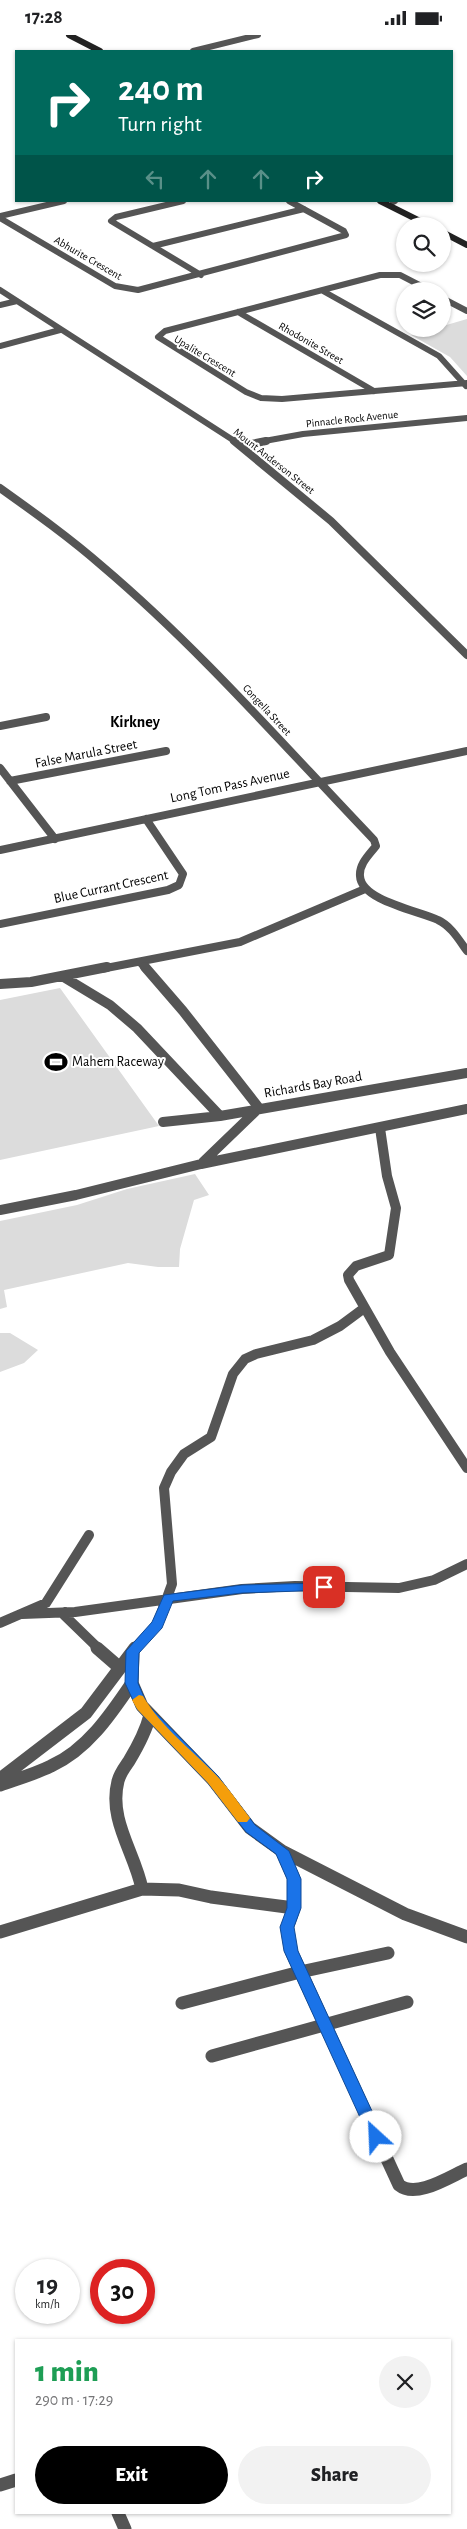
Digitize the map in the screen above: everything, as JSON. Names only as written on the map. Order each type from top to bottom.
[{"type":"main road","points":[[69,35],[98,50]]},
{"type":"main road","points":[[382,202],[412,217]]},
{"type":"main road","points":[[395,202],[422,217]]},
{"type":"main road","points":[[451,233],[467,241]]},
{"type":"main road","points":[[451,237],[467,245]]},
{"type":"street","points":[[197,50],[258,35]]},
{"type":"street","points":[[0,217],[60,202]]},
{"type":"street","points":[[179,202],[116,217],[111,221],[201,275]]},
{"type":"street","name":"Abhurite Crescent","points":[[0,217],[120,288],[138,290],[201,275],[346,235],[344,231],[291,202]]},
{"type":"street","points":[[15,227],[18,220],[51,204]]},
{"type":"street","points":[[153,246],[304,209]]},
{"type":"street","name":"Upalite Crescent","points":[[414,282],[404,277],[389,274],[165,331],[158,337],[246,392],[261,398],[282,399],[466,384]]},
{"type":"street","name":"Mount Anderson Street","points":[[0,290],[241,446],[331,521],[467,655]]},
{"type":"street","points":[[323,291],[439,356],[466,384]]},
{"type":"street","points":[[0,305],[16,301]]},
{"type":"street","points":[[451,303],[467,311]]},
{"type":"street","name":"Rhodonite Street","points":[[238,312],[374,391]]},
{"type":"street","points":[[0,346],[60,330]]},
{"type":"street","name":"Pinnacle Rock Avenue","points":[[241,446],[303,435],[467,418]]},
{"type":"street","name":"Congella Street","points":[[0,488],[105,569],[190,645],[374,840],[376,846],[362,861],[360,867],[360,878],[364,889]]},
{"type":"street","points":[[0,726],[46,717]]},
{"type":"street","name":"False Marula Street","points":[[10,781],[166,751]]},
{"type":"street","name":"Long Tom Pass Avenue","points":[[0,850],[317,781],[467,751]]},
{"type":"street","points":[[0,768],[55,839]]},
{"type":"street","name":"Blue Currant Crescent","points":[[0,924],[168,890],[179,885],[183,874],[146,819]]},
{"type":"street","points":[[0,984],[31,983],[240,942],[364,889],[378,897],[439,920],[467,951]]},
{"type":"street","points":[[140,962],[183,1011],[259,1108],[201,1164]]},
{"type":"street","points":[[62,977],[123,1014],[166,1055],[192,1088],[220,1115]]},
{"type":"street","name":"Richards Bay Road","points":[[163,1122],[220,1115],[467,1073]]},
{"type":"street","points":[[0,1210],[76,1195],[201,1164],[467,1109]]},
{"type":"street","points":[[380,1128],[387,1176],[396,1208],[394,1235],[389,1255],[356,1266],[348,1275],[363,1309],[379,1332],[403,1376],[467,1468]]},
{"type":"street","points":[[0,1779],[86,1713],[132,1651],[157,1625],[169,1598],[172,1585],[164,1488],[171,1472],[184,1454],[211,1437],[233,1374],[245,1359],[256,1354],[319,1338],[340,1326],[363,1309]]},
{"type":"street","points":[[0,1623],[46,1603],[53,1595],[89,1535]]},
{"type":"street","points":[[22,1614],[65,1612],[169,1598],[295,1586],[399,1589],[434,1580],[467,1564]]},
{"type":"street","points":[[65,1612],[64,1615],[81,1634],[120,1668]]},
{"type":"street","points":[[132,1651],[132,1683],[142,1706],[213,1780],[250,1829],[282,1851],[405,1914],[467,1937]]},
{"type":"street","points":[[0,1785],[52,1767],[64,1759],[102,1726],[132,1683]]},
{"type":"street","points":[[142,1889],[141,1877],[118,1826],[116,1801],[118,1780],[146,1729],[150,1715]]},
{"type":"street","points":[[282,1851],[294,1879],[294,1908],[287,1927],[291,1951],[399,2185],[404,2190],[418,2190],[467,2169]]},
{"type":"street","points":[[0,1932],[142,1889],[179,1890],[211,1897],[294,1908]]},
{"type":"street","points":[[182,2003],[300,1972],[388,1953]]},
{"type":"street","points":[[212,2056],[407,2002]]},
{"type":"street","points":[[0,2485],[15,2480]]},
{"type":"street","points":[[118,2514],[125,2529]]},
{"type":"shaded area","points":[[467,319],[467,376],[450,357],[415,337],[451,337],[451,324]]},
{"type":"shaded area","name":"Mahem Raceway","points":[[60,988],[159,1126],[0,1160],[0,1000]]},
{"type":"shaded area","points":[[195,1174],[209,1195],[194,1200],[180,1249],[179,1267],[158,1267],[128,1263],[4,1290],[7,1307],[0,1309],[0,1221],[77,1205],[127,1189]]},
{"type":"shaded area","points":[[0,1333],[10,1333],[38,1350],[24,1363],[0,1372]]},
{"type":"slow traffic","points":[[139,1700],[142,1706],[170,1737],[213,1780],[243,1818]]},
{"type":"place","name":"Mahem Raceway","points":[[56,1062]]},
{"type":"district","name":"Kirkney","points":[[135,722]]},
{"type":"route","points":[[324,1587],[295,1586],[242,1589],[169,1598],[157,1625],[132,1651],[132,1683],[142,1706],[213,1780],[250,1829],[282,1851],[294,1879],[294,1908],[287,1927],[291,1951],[376,2137]]}]
